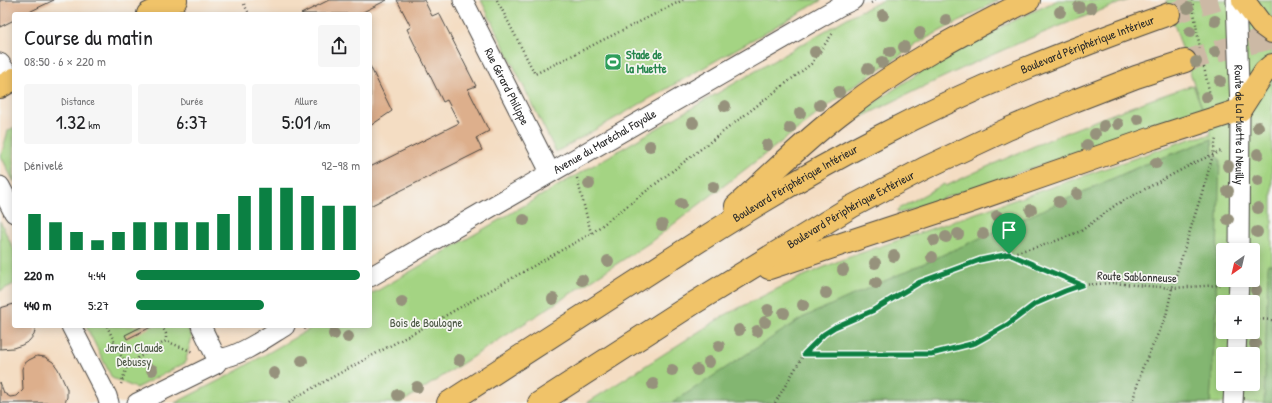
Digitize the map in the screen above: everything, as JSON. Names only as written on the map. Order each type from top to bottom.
[{"type":"main road","points":[[152,12],[176,0]]},
{"type":"main road","points":[[665,263],[726,216],[799,148],[844,110],[917,60],[956,37],[1029,0]]},
{"type":"main road","points":[[1243,0],[1261,24],[1272,32]]},
{"type":"main road","name":"Boulevard Périphérique Intérieur","points":[[448,403],[755,206],[879,136],[936,108],[1056,56],[1169,14]]},
{"type":"main road","name":"Boulevard Périphérique Extérieur","points":[[539,403],[694,303],[851,207],[925,168],[1008,129],[1136,77],[1185,61]]},
{"type":"main road","points":[[694,303],[734,282],[782,263],[969,202],[1240,110],[1265,71],[1272,65]]},
{"type":"street","name":"Rue Gérard Philippe","points":[[463,0],[550,172]]},
{"type":"street","name":"Route de La Muette à Neuilly","points":[[1236,0],[1240,110],[1239,243]]},
{"type":"street","name":"Avenue du Maréchal Fayolle","points":[[372,276],[846,3]]},
{"type":"street","points":[[0,186],[12,209]]},
{"type":"street","points":[[72,328],[107,396],[113,395]]},
{"type":"street","points":[[202,328],[214,353],[220,358],[228,358],[282,328]]},
{"type":"street","points":[[137,403],[216,364],[220,358]]},
{"type":"street","points":[[1233,403],[1234,391]]},
{"type":"path","points":[[497,0],[535,74],[683,0]]},
{"type":"path","points":[[244,4],[248,12]]},
{"type":"path","points":[[289,403],[296,397],[443,317],[592,233],[811,64],[836,28]]},
{"type":"path","points":[[1132,403],[1142,369],[1166,316],[1172,288],[1213,155],[1216,136]]},
{"type":"path","points":[[775,403],[804,354],[824,334],[835,327],[872,311],[920,282],[980,260],[1048,244],[1081,231],[1118,204],[1196,162],[1226,149]]},
{"type":"path","points":[[576,172],[592,233]]},
{"type":"path","name":"Route Sablonneuse","points":[[1009,254],[1082,285],[1112,283],[1172,288],[1216,284]]},
{"type":"path","points":[[804,354],[931,354],[975,343],[1007,325],[1035,304],[1082,285]]},
{"type":"path","points":[[1260,319],[1272,320]]},
{"type":"path","points":[[108,328],[121,356],[128,364]]},
{"type":"path","points":[[163,328],[166,334],[166,341]]},
{"type":"path","points":[[113,395],[123,382],[128,364],[166,341]]},
{"type":"path","points":[[166,341],[198,353]]},
{"type":"green space","name":"Stade de la Muette","points":[[481,0],[822,0],[556,152]]},
{"type":"green space","name":"Bois de Boulogne","points":[[884,0],[999,0],[925,39],[858,83],[649,243],[401,403],[175,403],[228,376],[312,328],[372,328],[372,294],[854,14]]},
{"type":"green space","points":[[1058,0],[1129,0],[1064,24],[978,61],[852,122],[851,120],[908,80],[968,44]]},
{"type":"green space","points":[[1166,0],[1272,0],[1272,403],[587,403],[725,315],[799,278],[841,260],[1193,138],[1211,135],[1203,110],[900,213],[897,211],[898,209],[944,184],[946,186],[1099,119],[1193,85],[1202,108]]},
{"type":"green space","points":[[12,128],[12,178],[1,156],[8,131]]},
{"type":"green space","points":[[1212,139],[1213,155],[1220,159],[1217,243],[1216,243],[1216,322],[1210,403],[672,403],[802,318],[1145,164]]},
{"type":"green space","points":[[0,221],[12,246],[12,285],[0,291]]},
{"type":"green space","points":[[1268,264],[1272,265],[1272,403],[1264,403]]},
{"type":"green space","name":"Jardin Claude Debussy","points":[[87,328],[187,328],[192,337],[185,363],[136,388],[112,378]]},
{"type":"building","points":[[0,0],[54,0],[29,12],[12,12],[12,21],[0,27]]},
{"type":"building","points":[[329,0],[387,0],[363,12],[305,12]]},
{"type":"building","points":[[397,0],[424,0],[432,16],[439,13],[476,86],[468,89],[489,131],[476,138],[482,150],[372,205],[372,166],[459,123],[447,100],[443,102],[407,29],[411,27]]},
{"type":"building","points":[[372,70],[392,111],[372,125]]},
{"type":"building","points":[[12,305],[12,328],[36,328],[34,335],[29,341],[13,348],[0,349],[0,308]]},
{"type":"building","points":[[139,328],[149,328],[127,339],[125,335]]},
{"type":"building","points":[[37,356],[45,357],[53,362],[58,369],[67,389],[65,403],[0,403],[0,382],[4,393],[10,397],[17,396],[23,390],[22,369],[24,364]]},
{"type":"tunnel","points":[[1169,14],[1218,0]]},
{"type":"tunnel","points":[[1185,61],[1225,49],[1272,38]]},
{"type":"place","name":"Stade de la Muette","points":[[613,62]]},
{"type":"route","points":[[1009,254],[1082,285],[1035,304],[1007,325],[975,343],[931,354],[804,354],[824,334],[835,327],[872,311],[920,282],[980,260],[1009,254]]}]
